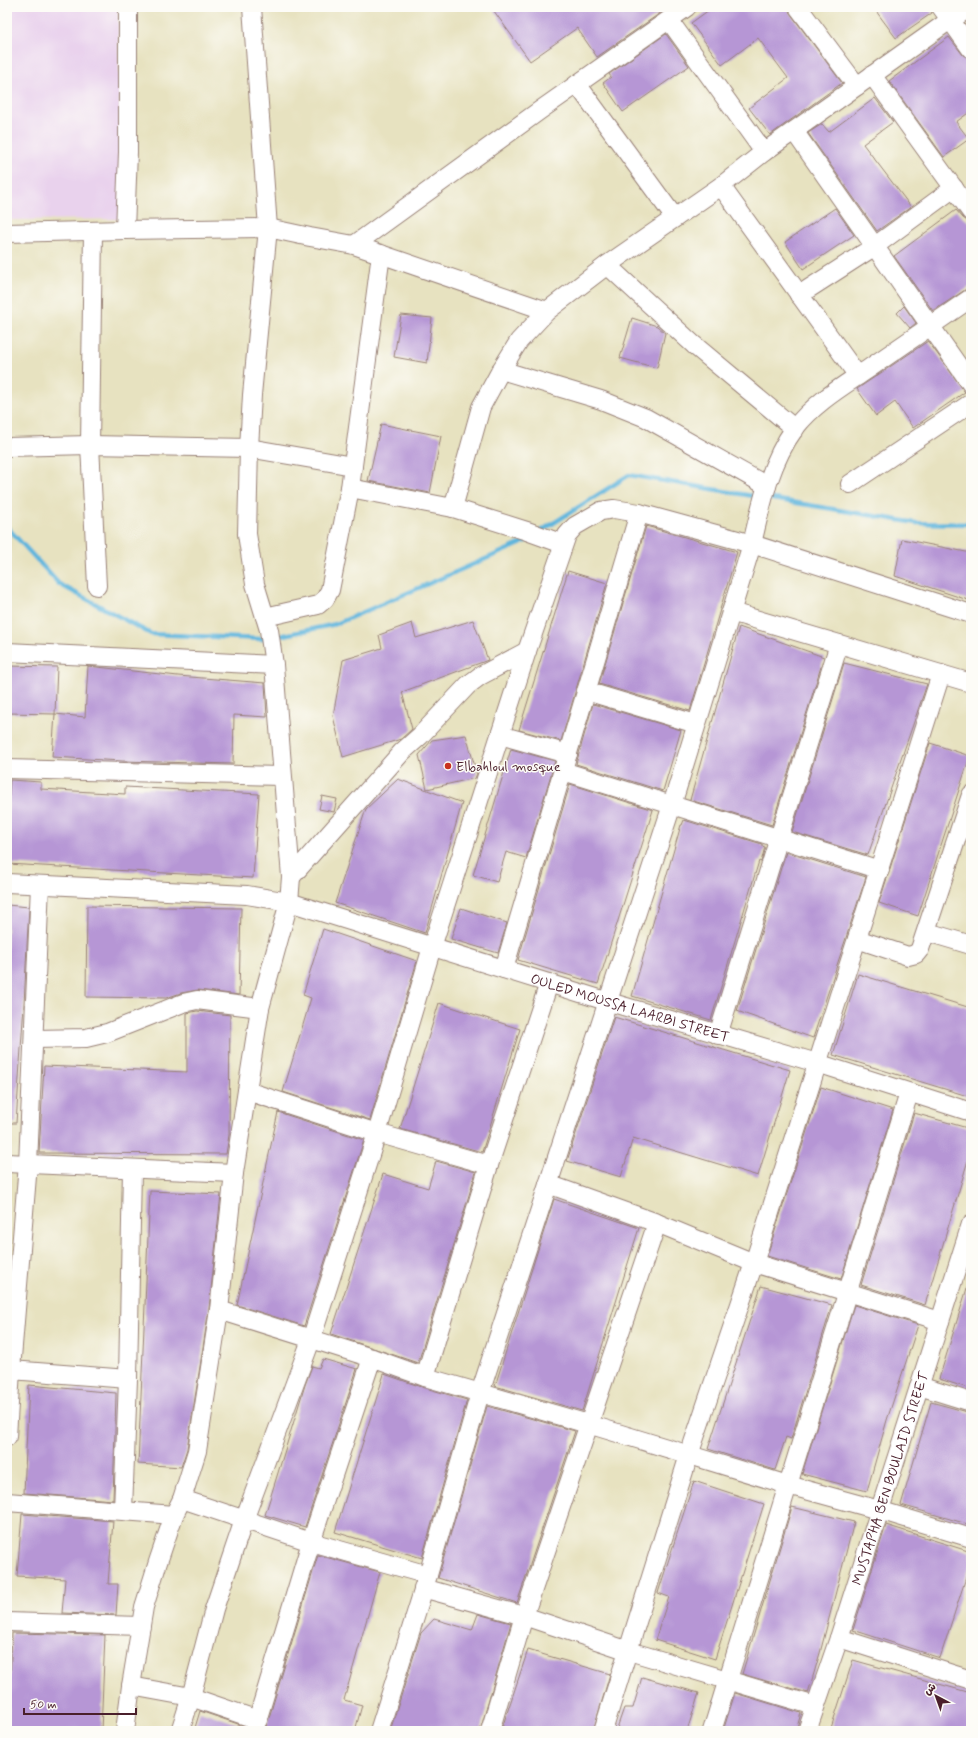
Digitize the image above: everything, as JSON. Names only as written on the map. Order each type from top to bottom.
[{"type":"street","points":[[125,230],[128,152],[128,7]]},
{"type":"street","points":[[125,1731],[146,1600],[174,1515],[182,1499],[197,1451],[219,1310],[234,1173],[260,1008],[289,902],[291,877],[274,665],[268,631],[255,584],[247,534],[252,395],[268,228],[252,7]]},
{"type":"street","points":[[354,245],[577,84],[687,7]]},
{"type":"street","points":[[798,7],[857,86]]},
{"type":"street","points":[[453,508],[481,407],[500,370],[518,341],[547,311],[607,265],[721,186],[764,152],[872,75],[945,13],[971,7]]},
{"type":"street","points":[[945,13],[971,49]]},
{"type":"street","points":[[669,20],[764,152]]},
{"type":"street","points":[[872,75],[971,212]]},
{"type":"street","points":[[577,84],[675,218]]},
{"type":"street","points":[[794,131],[971,384]]},
{"type":"street","points":[[721,186],[858,376]]},
{"type":"street","points":[[799,295],[874,246],[954,188]]},
{"type":"street","points":[[7,233],[268,228],[310,238],[354,245],[547,311]]},
{"type":"street","points":[[93,231],[90,445],[97,586]]},
{"type":"street","points":[[268,631],[308,608],[318,605],[325,599],[330,590],[350,488],[382,254]]},
{"type":"street","points":[[607,265],[694,345],[795,429]]},
{"type":"street","points":[[379,1731],[425,1582],[480,1393],[606,1001],[672,805],[752,544],[761,505],[777,460],[795,429],[810,411],[971,298]]},
{"type":"street","points":[[500,370],[601,400],[646,418],[767,486]]},
{"type":"street","points":[[850,484],[971,403]]},
{"type":"street","points":[[7,447],[90,445],[249,448],[353,466]]},
{"type":"street","points":[[350,488],[453,508],[563,544]]},
{"type":"street","points":[[180,1731],[214,1610],[244,1520],[311,1340],[377,1133],[432,947],[527,651],[567,535],[575,526],[601,511],[614,509],[639,513],[752,544],[971,614]]},
{"type":"street","points":[[504,969],[639,513]]},
{"type":"street","points":[[731,612],[971,683]]},
{"type":"street","points":[[718,1035],[839,644]]},
{"type":"street","points":[[291,877],[402,752],[420,736],[468,684],[527,651]]},
{"type":"street","points":[[7,652],[274,665]]},
{"type":"street","points":[[603,1731],[689,1454],[754,1263],[941,674]]},
{"type":"street","points":[[586,691],[696,724]]},
{"type":"street","points":[[500,735],[672,805],[880,870]]},
{"type":"street","points":[[7,769],[282,776]]},
{"type":"street","points":[[858,939],[908,956],[916,954],[920,949],[927,932],[971,795]]},
{"type":"street","name":"OULED MOUSSA LAARBI STREET","points":[[7,882],[40,885],[247,895],[289,902],[606,1001],[817,1063],[971,1112]]},
{"type":"street","points":[[7,1437],[28,1164],[35,1039],[40,885]]},
{"type":"street","points":[[927,932],[971,945]]},
{"type":"street","points":[[425,1377],[489,1165],[549,983]]},
{"type":"street","points":[[35,1039],[86,1038],[107,1033],[183,1003],[197,1000],[260,1008]]},
{"type":"street","points":[[247,1091],[377,1133],[489,1165]]},
{"type":"street","points":[[712,1731],[910,1093]]},
{"type":"street","points":[[7,1162],[234,1173]]},
{"type":"street","points":[[123,1510],[128,1379],[132,1168]]},
{"type":"street","points":[[548,1184],[657,1223],[754,1263],[940,1321]]},
{"type":"street","points":[[490,1731],[524,1616],[657,1223]]},
{"type":"street","name":"MUSTAPHA BEN BOULAID STREET","points":[[807,1731],[839,1638],[940,1321],[966,1259],[971,1224]]},
{"type":"street","points":[[219,1310],[372,1358],[425,1377],[971,1538]]},
{"type":"street","points":[[131,1686],[191,1696],[256,1725],[312,1542],[372,1358]]},
{"type":"street","points":[[11,1370],[128,1379]]},
{"type":"street","points":[[919,1386],[971,1402]]},
{"type":"street","points":[[182,1499],[629,1651],[815,1706]]},
{"type":"street","points":[[7,1502],[174,1515]]},
{"type":"street","points":[[7,1622],[141,1626]]},
{"type":"street","points":[[839,1638],[971,1680]]},
{"type":"shaded area","points":[[7,7],[118,7],[121,219],[7,220]]},
{"type":"building","points":[[491,7],[669,7],[597,57],[577,28],[530,61]]},
{"type":"building","points":[[713,7],[788,7],[790,13],[842,83],[770,135],[749,108],[788,78],[758,38],[722,65],[691,23]]},
{"type":"building","points":[[873,7],[931,7],[932,13],[896,38]]},
{"type":"building","points":[[666,34],[689,66],[623,112],[603,83],[611,77],[609,74]]},
{"type":"building","points":[[949,37],[963,55],[971,59],[971,111],[956,122],[969,139],[944,157],[889,81]]},
{"type":"building","points":[[875,98],[893,122],[863,144],[911,207],[877,231],[808,133],[822,124],[829,132]]},
{"type":"building","points":[[835,208],[854,235],[803,269],[785,242]]},
{"type":"building","points":[[956,210],[963,218],[971,223],[971,286],[933,311],[894,256]]},
{"type":"building","points":[[904,306],[916,323],[910,328],[897,313]]},
{"type":"building","points":[[401,315],[432,318],[427,363],[394,357]]},
{"type":"building","points":[[632,318],[657,326],[665,333],[657,368],[620,358]]},
{"type":"building","points":[[928,341],[965,392],[913,428],[895,402],[876,416],[857,389]]},
{"type":"building","points":[[381,424],[441,436],[430,493],[368,481]]},
{"type":"building","points":[[646,526],[737,552],[690,711],[599,684]]},
{"type":"building","points":[[902,539],[971,553],[971,601],[895,576]]},
{"type":"building","points":[[568,571],[607,583],[561,741],[519,730]]},
{"type":"building","points":[[473,620],[488,660],[402,692],[412,729],[401,739],[343,757],[333,716],[343,660],[382,648],[379,635],[412,623],[416,638]]},
{"type":"building","points":[[739,627],[824,657],[772,825],[690,800]]},
{"type":"building","points":[[844,663],[927,684],[868,855],[792,832]]},
{"type":"building","points":[[7,666],[57,667],[55,714],[7,713]]},
{"type":"building","points":[[88,666],[178,676],[265,683],[267,717],[234,715],[233,764],[122,761],[52,757],[55,714],[85,717]]},
{"type":"building","points":[[593,704],[681,730],[663,791],[576,764]]},
{"type":"building","name":"Elbahloul mosque","points":[[466,735],[477,774],[475,778],[427,789],[419,755],[432,740]]},
{"type":"building","points":[[930,743],[970,756],[918,916],[879,903]]},
{"type":"building","points":[[511,749],[555,761],[526,858],[506,852],[497,882],[473,875]]},
{"type":"building","points":[[398,779],[462,803],[425,933],[335,903],[366,809]]},
{"type":"building","points":[[10,780],[41,782],[41,789],[125,794],[125,787],[259,794],[253,878],[7,864],[7,820]]},
{"type":"building","points":[[570,784],[653,810],[598,984],[518,960]]},
{"type":"building","points":[[322,796],[337,799],[334,812],[319,809]]},
{"type":"building","points":[[684,820],[762,844],[762,846],[765,847],[761,862],[759,861],[711,1020],[632,996],[681,825]]},
{"type":"building","points":[[786,852],[866,877],[813,1038],[737,1011]]},
{"type":"building","points":[[7,905],[29,907],[16,1123],[7,1123]]},
{"type":"building","points":[[87,906],[241,908],[239,995],[198,990],[181,993],[166,998],[86,997]]},
{"type":"building","points":[[461,908],[507,923],[498,953],[451,939]]},
{"type":"building","points":[[323,929],[417,961],[370,1120],[283,1092],[311,998],[303,995]]},
{"type":"building","points":[[858,974],[971,1008],[971,1097],[833,1055]]},
{"type":"building","points":[[439,1003],[520,1029],[482,1152],[400,1129]]},
{"type":"building","points":[[197,1011],[230,1015],[229,1135],[226,1154],[39,1153],[44,1066],[187,1072],[187,1013]]},
{"type":"building","points":[[614,1017],[790,1070],[758,1176],[633,1138],[621,1177],[567,1161]]},
{"type":"building","points":[[821,1087],[893,1110],[841,1279],[767,1256]]},
{"type":"building","points":[[278,1112],[364,1140],[304,1326],[237,1305]]},
{"type":"building","points":[[914,1113],[971,1129],[971,1150],[925,1305],[861,1285]]},
{"type":"building","points":[[436,1161],[476,1172],[418,1363],[331,1334],[383,1174],[428,1188]]},
{"type":"building","points":[[150,1191],[221,1194],[209,1309],[187,1449],[181,1467],[138,1464]]},
{"type":"building","points":[[554,1199],[639,1228],[582,1411],[495,1386]]},
{"type":"building","points":[[968,1285],[971,1285],[971,1389],[939,1379]]},
{"type":"building","points":[[761,1286],[832,1305],[791,1439],[786,1437],[775,1470],[708,1449]]},
{"type":"building","points":[[854,1305],[918,1325],[887,1420],[867,1491],[802,1474]]},
{"type":"building","points":[[323,1359],[357,1369],[305,1527],[265,1515],[312,1366],[319,1368]]},
{"type":"building","points":[[384,1374],[467,1400],[422,1558],[335,1532]]},
{"type":"building","points":[[29,1385],[116,1393],[113,1500],[24,1493]]},
{"type":"building","points":[[931,1402],[971,1413],[971,1525],[901,1505]]},
{"type":"building","points":[[487,1406],[575,1431],[517,1603],[438,1578]]},
{"type":"building","points":[[694,1481],[764,1504],[715,1659],[655,1640],[669,1597],[658,1593]]},
{"type":"building","points":[[792,1507],[854,1522],[808,1693],[742,1674]]},
{"type":"building","points":[[22,1514],[113,1521],[108,1584],[118,1584],[116,1615],[62,1613],[65,1579],[17,1576]]},
{"type":"building","points":[[886,1525],[971,1552],[971,1562],[940,1658],[853,1630]]},
{"type":"building","points":[[318,1555],[380,1572],[344,1700],[362,1705],[355,1731],[265,1731]]},
{"type":"building","points":[[478,1614],[511,1623],[480,1731],[390,1731],[421,1633],[434,1619],[472,1630]]},
{"type":"building","points":[[12,1633],[105,1635],[101,1731],[8,1731]]},
{"type":"building","points":[[528,1650],[610,1674],[593,1731],[501,1731]]},
{"type":"building","points":[[853,1660],[971,1693],[971,1731],[830,1731]]},
{"type":"building","points":[[642,1677],[699,1693],[687,1731],[616,1731],[624,1708],[633,1708]]},
{"type":"building","points":[[735,1693],[801,1713],[796,1731],[723,1731]]},
{"type":"building","points":[[200,1711],[244,1726],[244,1731],[194,1731]]},
{"type":"waterway","points":[[541,531],[629,475],[759,497]]},
{"type":"waterway","points":[[767,498],[916,523],[971,524]]},
{"type":"waterway","points":[[7,527],[59,584],[151,634],[261,639],[267,638]]},
{"type":"waterway","points":[[275,637],[336,624],[520,544],[531,537]]},
{"type":"place","name":"Elbahloul mosque","points":[[448,766]]}]
